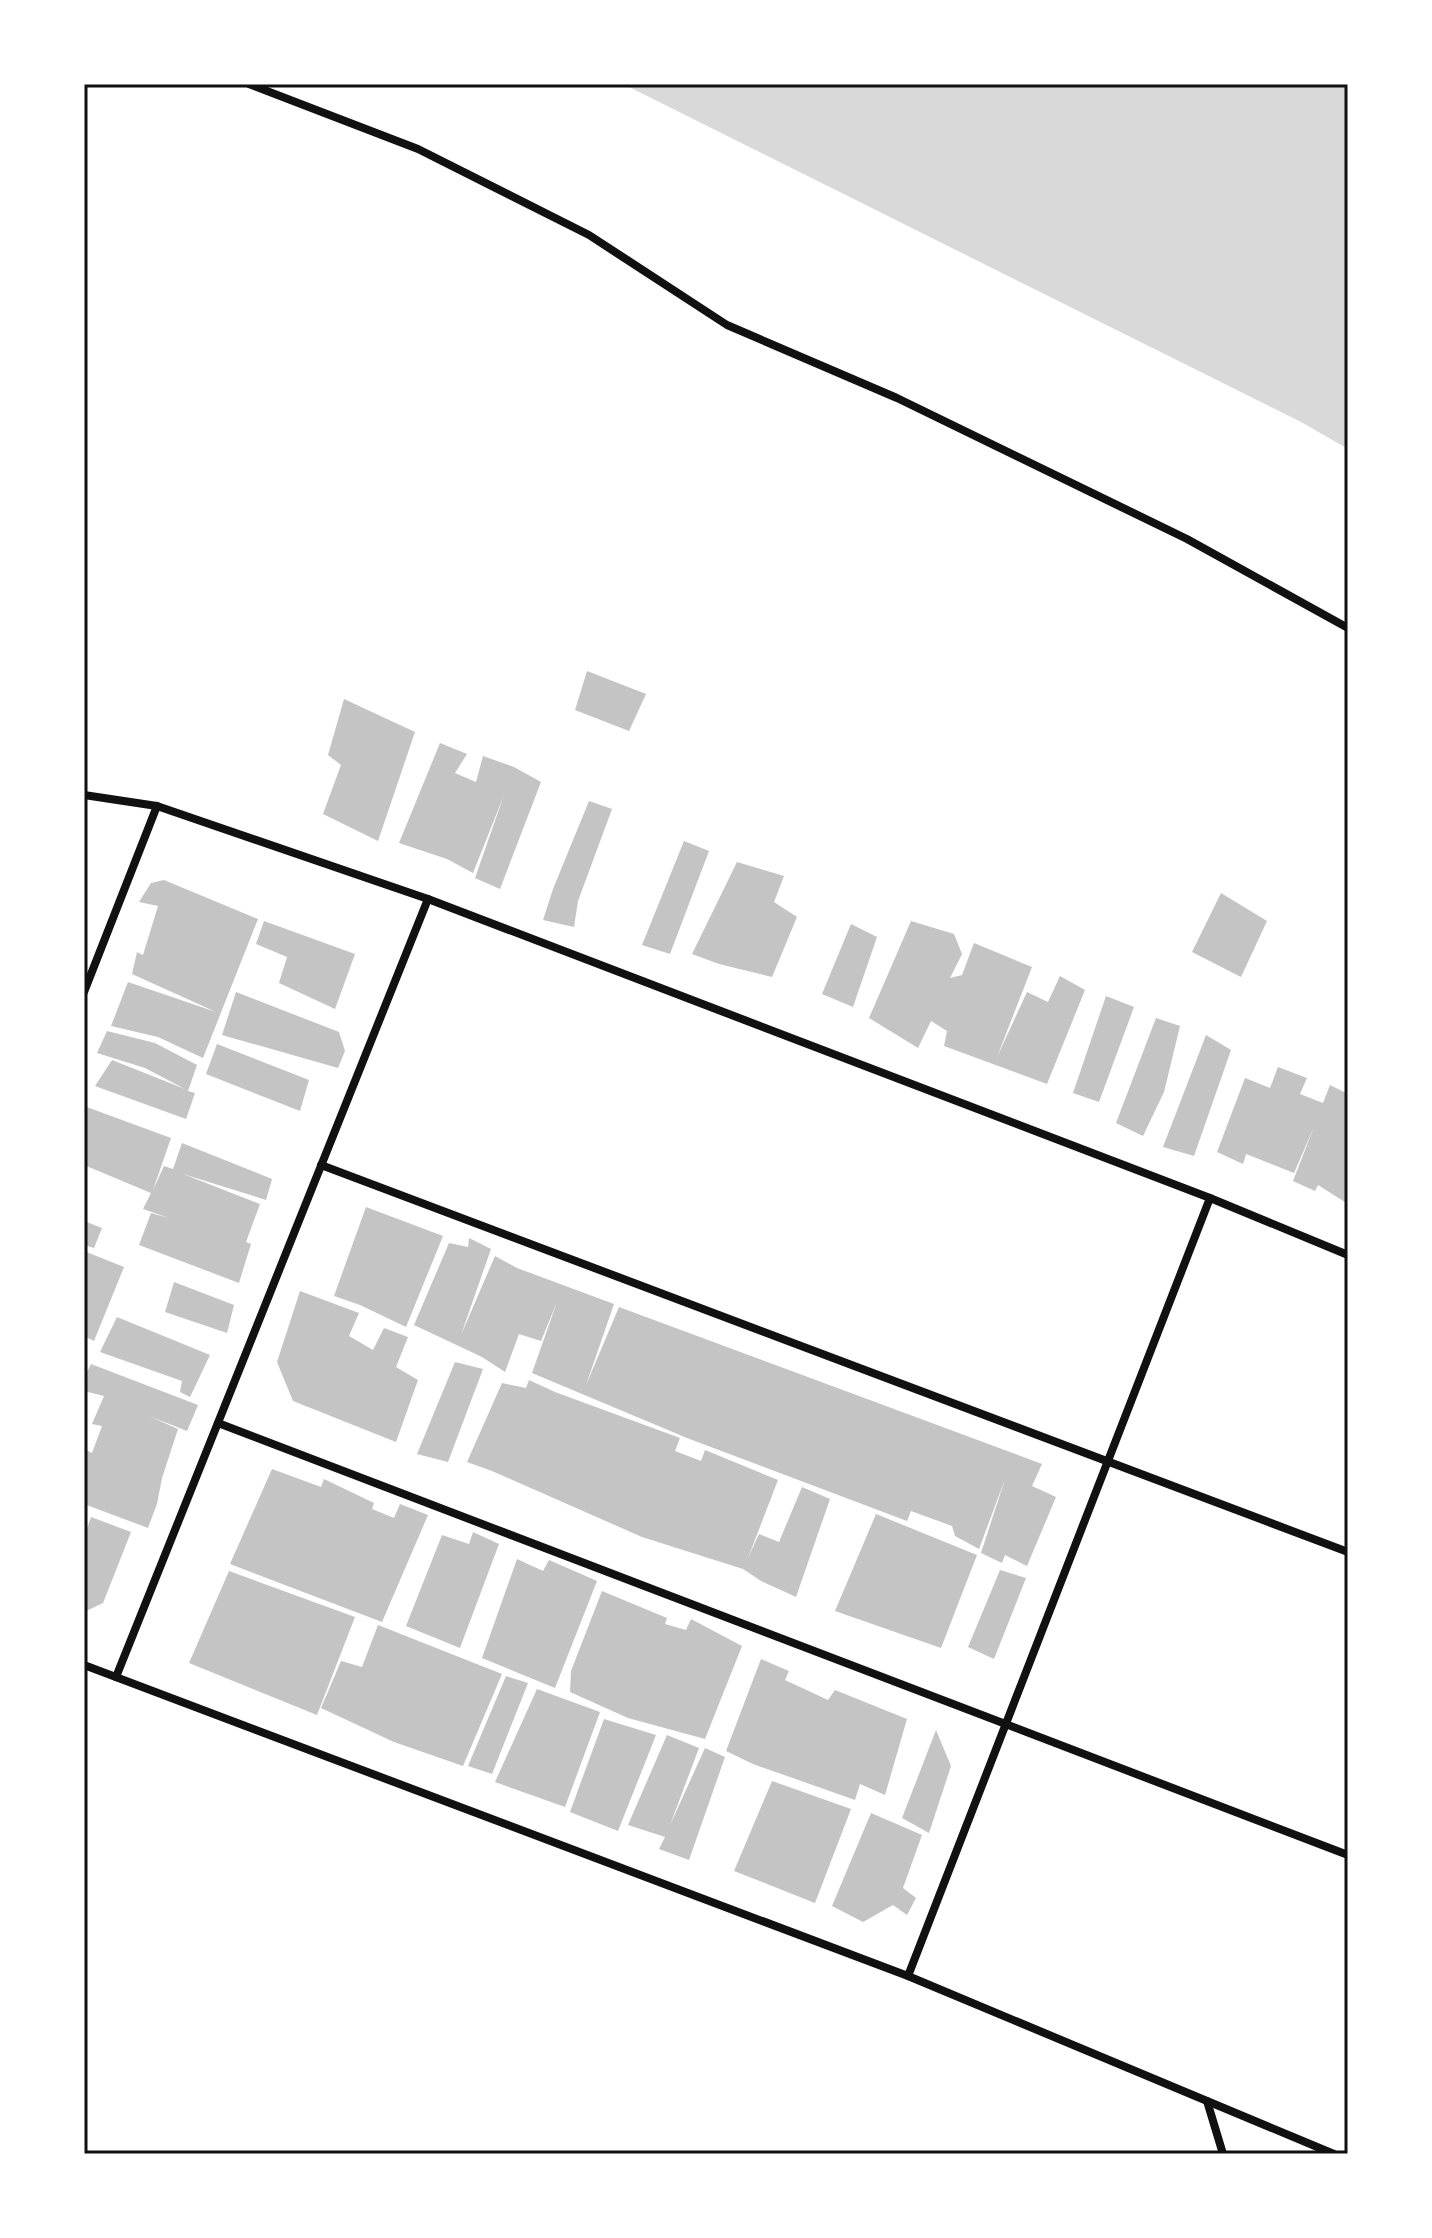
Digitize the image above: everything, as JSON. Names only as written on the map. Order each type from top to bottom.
[{"type":"street","points":[[249,84],[418,149],[589,235],[727,325],[897,398],[1174,532],[1348,628]]},
{"type":"street","points":[[84,795],[157,806],[428,899],[1210,1198],[1348,1255]]},
{"type":"street","points":[[84,992],[157,806]]},
{"type":"street","points":[[116,1677],[428,899]]},
{"type":"street","points":[[321,1165],[1348,1552]]},
{"type":"street","points":[[908,1976],[1210,1198]]},
{"type":"street","points":[[218,1423],[1348,1855]]},
{"type":"street","points":[[84,1665],[908,1976],[1334,2154]]},
{"type":"street","points":[[1207,2101],[1223,2154]]},
{"type":"shaded area","points":[[623,84],[1348,84],[1348,449],[1303,423]]},
{"type":"building","points":[[587,671],[646,694],[629,731],[575,710]]},
{"type":"building","points":[[344,699],[415,732],[378,841],[323,814],[341,765],[328,755]]},
{"type":"building","points":[[440,743],[467,754],[455,773],[476,782],[483,756],[514,767],[541,782],[500,889],[475,878],[504,795],[473,873],[447,859],[399,843]]},
{"type":"building","points":[[589,801],[612,809],[578,901],[574,927],[543,920],[553,889]]},
{"type":"building","points":[[684,841],[709,851],[670,954],[642,945]]},
{"type":"building","points":[[737,862],[784,876],[774,902],[797,917],[772,977],[692,954]]},
{"type":"building","points":[[164,880],[258,919],[203,1058],[158,1037],[111,1026],[128,982],[216,1012],[132,974],[137,952],[143,955],[158,906],[139,902],[151,883]]},
{"type":"building","points":[[1221,893],[1267,921],[1241,977],[1192,952]]},
{"type":"building","points":[[264,921],[355,954],[335,1009],[279,983],[287,957],[256,944]]},
{"type":"building","points":[[911,921],[954,934],[962,954],[950,978],[962,975],[974,943],[1032,967],[997,1057],[1027,992],[1048,1002],[1060,976],[1085,990],[1047,1084],[944,1046],[947,1031],[931,1021],[918,1048],[869,1018]]},
{"type":"building","points":[[851,924],[877,937],[853,1007],[822,994]]},
{"type":"building","points":[[236,992],[339,1032],[345,1051],[338,1068],[222,1035]]},
{"type":"building","points":[[1106,996],[1134,1007],[1099,1102],[1073,1093]]},
{"type":"building","points":[[1156,1018],[1180,1026],[1164,1092],[1143,1136],[1116,1123]]},
{"type":"building","points":[[107,1031],[155,1043],[197,1065],[188,1091],[195,1093],[186,1119],[95,1086],[112,1060],[185,1089],[145,1068],[97,1053]]},
{"type":"building","points":[[1206,1035],[1231,1050],[1194,1156],[1163,1147]]},
{"type":"building","points":[[217,1044],[309,1080],[300,1111],[206,1074]]},
{"type":"building","points":[[1278,1067],[1307,1078],[1300,1094],[1323,1103],[1330,1085],[1348,1094],[1348,1204],[1318,1185],[1315,1191],[1293,1181],[1314,1127],[1294,1173],[1246,1154],[1243,1164],[1217,1152],[1245,1078],[1270,1088]]},
{"type":"building","points":[[84,1106],[171,1138],[153,1190],[164,1166],[173,1169],[182,1143],[272,1179],[266,1200],[183,1174],[260,1204],[246,1242],[251,1244],[239,1283],[139,1245],[151,1213],[169,1218],[143,1209],[151,1193],[84,1165]]},
{"type":"building","points":[[366,1207],[443,1236],[406,1327],[334,1296]]},
{"type":"building","points":[[84,1221],[102,1228],[94,1248],[84,1245]]},
{"type":"building","points":[[469,1238],[491,1249],[461,1335],[495,1256],[517,1268],[614,1304],[586,1385],[619,1307],[1042,1464],[1032,1486],[1056,1497],[1027,1566],[1005,1555],[1002,1563],[981,1553],[1005,1479],[979,1549],[955,1536],[952,1526],[911,1511],[907,1521],[687,1438],[532,1373],[557,1302],[541,1341],[519,1334],[505,1372],[482,1357],[414,1325],[449,1243],[468,1247]]},
{"type":"building","points":[[84,1251],[124,1267],[94,1341],[84,1336]]},
{"type":"building","points":[[174,1282],[234,1305],[227,1333],[165,1312]]},
{"type":"building","points":[[300,1291],[359,1313],[349,1336],[373,1350],[384,1328],[408,1337],[396,1367],[418,1380],[396,1442],[293,1401],[277,1362]]},
{"type":"building","points":[[117,1317],[210,1355],[190,1397],[180,1392],[182,1381],[100,1352]]},
{"type":"building","points":[[455,1362],[483,1369],[448,1462],[417,1454]]},
{"type":"building","points":[[91,1364],[198,1405],[187,1431],[149,1416],[178,1429],[148,1528],[84,1504],[84,1449],[92,1453],[102,1426],[92,1424],[104,1396],[84,1391],[84,1378]]},
{"type":"building","points":[[529,1380],[680,1438],[675,1451],[701,1461],[705,1450],[778,1480],[748,1558],[759,1534],[779,1542],[802,1487],[830,1499],[796,1597],[743,1569],[642,1537],[467,1462],[502,1383],[526,1388]]},
{"type":"building","points":[[272,1469],[321,1487],[324,1479],[374,1503],[372,1509],[394,1518],[400,1504],[428,1515],[382,1622],[230,1564]]},
{"type":"building","points":[[876,1514],[977,1555],[941,1648],[835,1611]]},
{"type":"building","points":[[91,1517],[131,1532],[103,1603],[84,1612],[84,1537]]},
{"type":"building","points":[[473,1532],[499,1544],[460,1648],[406,1626],[442,1535],[469,1544]]},
{"type":"building","points":[[517,1559],[543,1571],[549,1560],[597,1581],[555,1688],[482,1658]]},
{"type":"building","points":[[1000,1570],[1026,1578],[994,1659],[968,1647]]},
{"type":"building","points":[[229,1571],[355,1617],[317,1715],[189,1663]]},
{"type":"building","points":[[602,1591],[667,1618],[665,1624],[686,1630],[691,1619],[742,1646],[705,1739],[628,1718],[570,1692],[571,1671]]},
{"type":"building","points":[[378,1625],[502,1674],[463,1766],[394,1742],[321,1708],[341,1661],[362,1667]]},
{"type":"building","points":[[761,1659],[789,1671],[785,1680],[828,1700],[835,1690],[907,1719],[885,1795],[860,1784],[855,1800],[753,1764],[726,1751]]},
{"type":"building","points":[[506,1676],[528,1683],[492,1774],[468,1766]]},
{"type":"building","points":[[537,1689],[600,1712],[565,1807],[495,1782]]},
{"type":"building","points":[[604,1719],[656,1735],[618,1831],[570,1812]]},
{"type":"building","points":[[936,1730],[951,1766],[929,1833],[902,1818]]},
{"type":"building","points":[[667,1735],[699,1748],[670,1825],[705,1748],[725,1757],[689,1860],[659,1849],[665,1837],[628,1825]]},
{"type":"building","points":[[772,1781],[851,1809],[815,1903],[734,1871]]},
{"type":"building","points":[[871,1813],[922,1835],[903,1888],[916,1898],[907,1915],[893,1905],[863,1922],[832,1906]]}]
